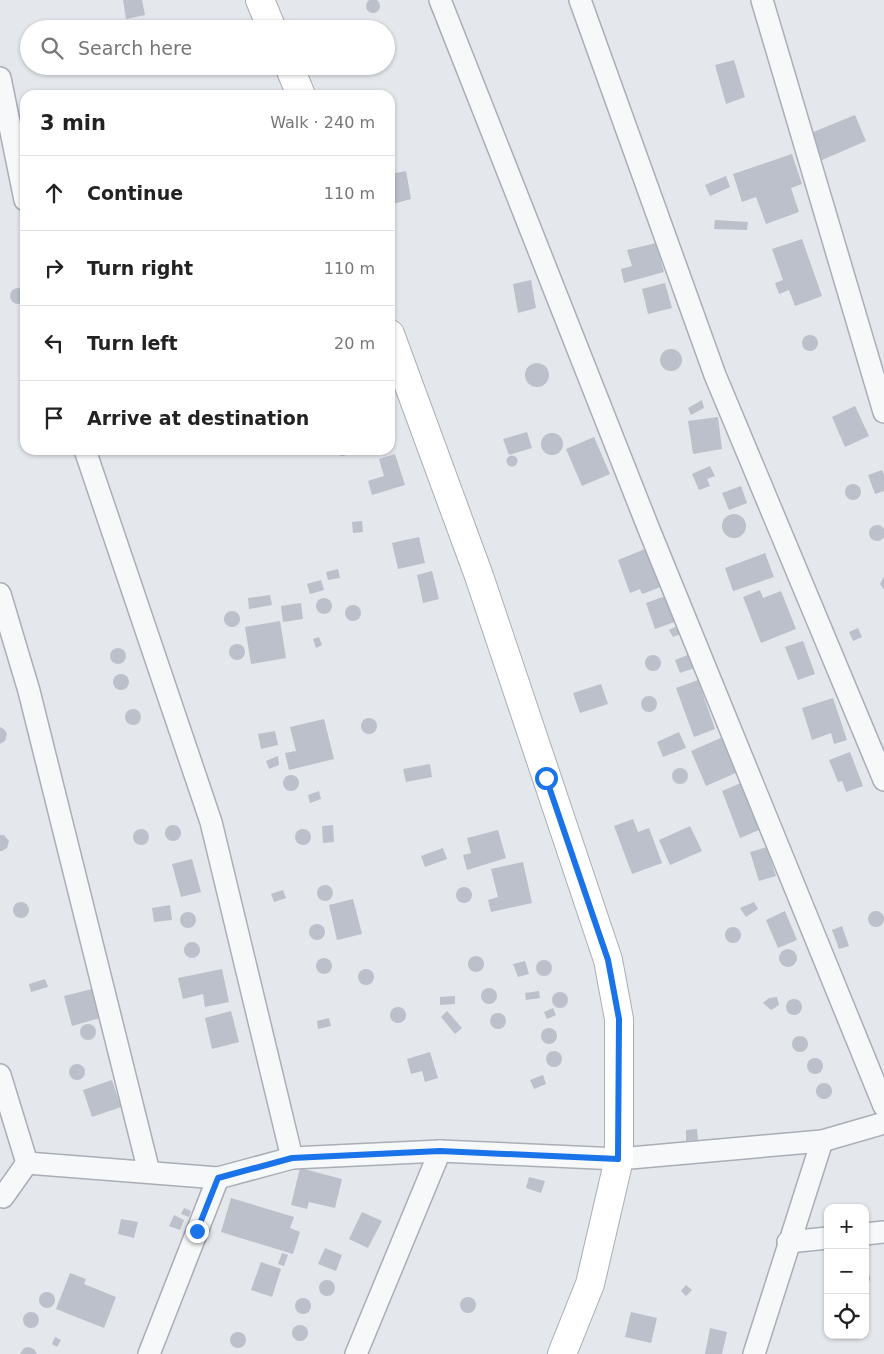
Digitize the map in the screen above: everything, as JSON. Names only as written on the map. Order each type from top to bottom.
[{"type":"street","points":[[260,0],[268,20]]},
{"type":"street","points":[[440,0],[648,527],[884,1106]]},
{"type":"street","points":[[580,0],[715,375],[884,780]]},
{"type":"street","points":[[762,0],[884,412]]},
{"type":"street","points":[[293,75],[299,90]]},
{"type":"street","points":[[0,78],[20,176]]},
{"type":"street","points":[[395,348],[479,576],[608,960],[619,1019],[618,1159],[590,1284],[562,1354]]},
{"type":"street","points":[[87,455],[211,822],[292,1158]]},
{"type":"street","points":[[0,594],[32,700],[149,1172]]},
{"type":"street","points":[[0,1075],[27,1162]]},
{"type":"street","points":[[27,1162],[218,1178],[292,1158],[440,1151],[618,1159],[822,1141],[884,1122]]},
{"type":"street","points":[[754,1354],[788,1242],[822,1141]]},
{"type":"street","points":[[356,1354],[440,1151]]},
{"type":"street","points":[[1,1199],[27,1162]]},
{"type":"street","points":[[150,1354],[218,1178]]},
{"type":"street","points":[[869,1234],[884,1232]]},
{"type":"street","points":[[788,1242],[824,1238]]},
{"type":"building","points":[[370,-1],[376,-1],[380,6],[376,13],[370,13],[366,9],[366,3]]},
{"type":"building","points":[[123,0],[142,0],[145,15],[126,19]]},
{"type":"building","points":[[734,60],[745,97],[726,104],[715,65]]},
{"type":"building","points":[[855,115],[866,141],[822,160],[811,133]]},
{"type":"building","points":[[792,154],[802,184],[791,188],[799,212],[766,224],[756,197],[742,202],[733,174]]},
{"type":"building","points":[[406,171],[411,199],[395,203],[395,173]]},
{"type":"building","points":[[726,176],[730,187],[710,196],[705,185]]},
{"type":"building","points":[[715,220],[748,222],[747,230],[714,229]]},
{"type":"building","points":[[802,239],[822,296],[795,306],[789,290],[779,294],[775,283],[783,280],[772,249]]},
{"type":"building","points":[[656,243],[664,272],[624,283],[621,269],[632,266],[627,250]]},
{"type":"building","points":[[531,280],[536,308],[518,313],[513,284]]},
{"type":"building","points":[[665,283],[672,308],[648,314],[642,289]]},
{"type":"building","points":[[18,288],[20,289],[20,303],[18,304],[10,296]]},
{"type":"building","points":[[810,335],[816,337],[818,343],[816,349],[810,351],[804,349],[802,343],[804,337]]},
{"type":"building","points":[[671,349],[679,352],[682,360],[679,368],[671,371],[663,368],[660,360],[663,352]]},
{"type":"building","points":[[537,363],[546,366],[549,375],[546,384],[537,387],[528,384],[525,375],[528,366]]},
{"type":"building","points":[[702,400],[704,408],[691,415],[688,408]]},
{"type":"building","points":[[855,406],[869,436],[845,447],[832,417]]},
{"type":"building","points":[[718,417],[722,449],[693,454],[688,421]]},
{"type":"building","points":[[527,432],[532,448],[509,455],[503,439]]},
{"type":"building","points":[[548,433],[556,433],[563,440],[563,448],[556,455],[548,455],[541,448],[541,440]]},
{"type":"building","points":[[594,437],[610,474],[582,486],[566,449]]},
{"type":"building","points":[[395,454],[405,485],[372,495],[368,481],[384,476],[379,459]]},
{"type":"building","points":[[512,455],[518,461],[512,467],[506,461]]},
{"type":"building","points":[[710,466],[715,476],[707,479],[710,486],[699,490],[692,474]]},
{"type":"building","points":[[882,470],[884,475],[884,491],[875,494],[868,475]]},
{"type":"building","points":[[853,484],[859,486],[861,492],[859,498],[853,500],[847,498],[845,492],[847,486]]},
{"type":"building","points":[[741,486],[747,503],[729,510],[722,493]]},
{"type":"building","points":[[734,514],[739,515],[745,521],[745,531],[739,537],[734,538],[729,537],[723,531],[722,526],[723,521],[729,515]]},
{"type":"building","points":[[362,521],[363,532],[353,533],[352,522]]},
{"type":"building","points":[[877,525],[885,533],[877,541],[869,533]]},
{"type":"building","points":[[419,537],[425,563],[398,569],[392,543]]},
{"type":"building","points":[[645,549],[661,587],[642,594],[640,589],[630,593],[618,560]]},
{"type":"building","points":[[765,553],[774,577],[733,591],[725,568]]},
{"type":"building","points":[[338,569],[340,578],[328,580],[326,572]]},
{"type":"building","points":[[432,571],[439,599],[423,603],[417,575]]},
{"type":"building","points":[[884,576],[884,590],[880,584]]},
{"type":"building","points":[[321,580],[324,590],[310,594],[307,584]]},
{"type":"building","points":[[760,590],[763,598],[781,591],[796,629],[761,643],[743,597]]},
{"type":"building","points":[[671,594],[680,620],[655,629],[646,603]]},
{"type":"building","points":[[270,595],[272,605],[249,609],[248,598]]},
{"type":"building","points":[[324,598],[330,600],[332,606],[330,612],[324,614],[318,612],[316,606],[318,600]]},
{"type":"building","points":[[301,603],[303,619],[283,622],[281,606]]},
{"type":"building","points":[[353,605],[359,607],[361,613],[359,619],[353,621],[347,619],[345,613],[347,607]]},
{"type":"building","points":[[232,611],[238,613],[240,619],[238,625],[232,627],[226,625],[224,619],[226,613]]},
{"type":"building","points":[[280,621],[286,658],[251,664],[245,627]]},
{"type":"building","points":[[679,625],[683,633],[673,637],[669,630]]},
{"type":"building","points":[[858,628],[862,637],[853,641],[849,632]]},
{"type":"building","points":[[319,637],[322,645],[316,648],[313,639]]},
{"type":"building","points":[[803,641],[815,674],[798,680],[785,647]]},
{"type":"building","points":[[237,644],[243,646],[245,652],[243,658],[237,660],[231,658],[229,652],[231,646]]},
{"type":"building","points":[[118,648],[124,650],[126,656],[124,662],[118,664],[112,662],[110,656],[112,650]]},
{"type":"building","points":[[690,654],[695,668],[680,673],[675,660]]},
{"type":"building","points":[[653,655],[659,657],[661,663],[659,669],[653,671],[647,669],[645,663],[647,657]]},
{"type":"building","points":[[121,674],[127,676],[129,682],[127,688],[121,690],[115,688],[113,682],[115,676]]},
{"type":"building","points":[[698,680],[715,729],[694,737],[676,688]]},
{"type":"building","points":[[601,684],[608,704],[580,713],[573,693]]},
{"type":"building","points":[[649,696],[655,698],[657,704],[655,710],[649,712],[643,710],[641,704],[643,698]]},
{"type":"building","points":[[833,698],[847,740],[834,744],[831,733],[812,740],[802,708]]},
{"type":"building","points":[[133,709],[139,711],[141,717],[139,723],[133,725],[127,723],[125,717],[127,711]]},
{"type":"building","points":[[369,718],[375,720],[377,726],[375,732],[369,734],[363,732],[361,726],[363,720]]},
{"type":"building","points":[[324,719],[334,759],[289,770],[285,753],[296,751],[290,727]]},
{"type":"building","points":[[0,727],[7,734],[5,741],[0,744]]},
{"type":"building","points":[[275,731],[278,745],[261,749],[258,734]]},
{"type":"building","points":[[679,732],[686,748],[663,757],[657,742]]},
{"type":"building","points":[[723,737],[738,772],[706,786],[691,751]]},
{"type":"building","points":[[850,752],[863,786],[846,792],[842,781],[838,782],[829,760]]},
{"type":"building","points":[[278,756],[279,765],[269,769],[266,761]]},
{"type":"building","points":[[430,764],[432,777],[406,782],[403,769]]},
{"type":"building","points":[[680,768],[686,770],[688,776],[686,782],[680,784],[674,782],[672,776],[674,770]]},
{"type":"building","points":[[291,775],[297,777],[299,783],[297,789],[291,791],[285,789],[283,783],[285,777]]},
{"type":"building","points":[[741,783],[759,830],[740,838],[722,791]]},
{"type":"building","points":[[319,791],[321,799],[310,803],[308,795]]},
{"type":"building","points":[[633,819],[638,832],[649,828],[662,863],[632,874],[614,826]]},
{"type":"building","points":[[173,825],[179,827],[181,833],[179,839],[173,841],[167,839],[165,833],[167,827]]},
{"type":"building","points":[[333,825],[334,842],[323,843],[322,826]]},
{"type":"building","points":[[690,826],[702,851],[670,865],[659,840]]},
{"type":"building","points":[[141,829],[147,831],[149,837],[147,843],[141,845],[135,843],[133,837],[135,831]]},
{"type":"building","points":[[303,829],[309,831],[311,837],[309,843],[303,845],[297,843],[295,837],[297,831]]},
{"type":"building","points":[[498,830],[506,858],[467,870],[463,855],[471,853],[467,838]]},
{"type":"building","points":[[0,835],[4,835],[9,841],[7,848],[2,851],[0,851]]},
{"type":"building","points":[[767,847],[776,876],[759,881],[750,852]]},
{"type":"building","points":[[443,848],[447,859],[425,867],[421,856]]},
{"type":"building","points":[[192,859],[201,892],[181,897],[172,864]]},
{"type":"building","points":[[523,862],[532,903],[491,912],[488,900],[498,897],[491,869]]},
{"type":"building","points":[[325,885],[331,887],[333,893],[331,899],[325,901],[319,899],[317,893],[319,887]]},
{"type":"building","points":[[464,887],[470,889],[472,895],[470,901],[464,903],[458,901],[456,895],[458,889]]},
{"type":"building","points":[[283,890],[286,898],[274,902],[271,894]]},
{"type":"building","points":[[353,899],[362,934],[337,940],[329,905]]},
{"type":"building","points":[[21,902],[27,904],[29,910],[27,916],[21,918],[15,916],[13,910],[15,904]]},
{"type":"building","points":[[754,902],[758,909],[746,917],[740,908]]},
{"type":"building","points":[[170,905],[172,920],[154,922],[152,908]]},
{"type":"building","points":[[785,911],[797,940],[778,948],[766,920]]},
{"type":"building","points":[[876,911],[882,913],[884,919],[882,925],[876,927],[870,925],[868,919],[870,913]]},
{"type":"building","points":[[188,912],[194,914],[196,920],[194,926],[188,928],[182,926],[180,920],[182,914]]},
{"type":"building","points":[[317,924],[323,926],[325,932],[323,938],[317,940],[311,938],[309,932],[311,926]]},
{"type":"building","points":[[842,926],[849,946],[839,949],[832,930]]},
{"type":"building","points":[[733,927],[739,929],[741,935],[739,941],[733,943],[727,941],[725,935],[727,929]]},
{"type":"building","points":[[192,942],[198,944],[200,950],[198,956],[192,958],[186,956],[184,950],[186,944]]},
{"type":"building","points":[[788,949],[794,952],[797,958],[794,964],[788,967],[782,964],[779,958],[782,952]]},
{"type":"building","points":[[476,956],[482,958],[484,964],[482,970],[476,972],[470,970],[468,964],[470,958]]},
{"type":"building","points":[[324,958],[330,960],[332,966],[330,972],[324,974],[318,972],[316,966],[318,960]]},
{"type":"building","points":[[544,960],[550,962],[552,968],[550,974],[544,976],[538,974],[536,968],[538,962]]},
{"type":"building","points":[[525,961],[529,974],[518,977],[513,964]]},
{"type":"building","points":[[222,969],[229,1002],[205,1007],[203,994],[183,999],[178,978]]},
{"type":"building","points":[[366,969],[372,971],[374,977],[372,983],[366,985],[360,983],[358,977],[360,971]]},
{"type":"building","points":[[45,979],[48,987],[31,992],[29,984]]},
{"type":"building","points":[[489,988],[495,990],[497,996],[495,1002],[489,1004],[483,1002],[481,996],[483,990]]},
{"type":"building","points":[[92,989],[100,1018],[72,1026],[64,996]]},
{"type":"building","points":[[539,991],[540,998],[526,1000],[525,993]]},
{"type":"building","points":[[560,992],[566,994],[568,1000],[566,1006],[560,1008],[554,1006],[552,1000],[554,994]]},
{"type":"building","points":[[455,996],[455,1004],[440,1005],[440,997]]},
{"type":"building","points":[[777,997],[779,1005],[771,1010],[763,1003],[769,998]]},
{"type":"building","points":[[794,999],[800,1001],[802,1007],[800,1013],[794,1015],[788,1013],[786,1007],[788,1001]]},
{"type":"building","points":[[398,1007],[404,1009],[406,1015],[404,1021],[398,1023],[392,1021],[390,1015],[392,1009]]},
{"type":"building","points":[[553,1008],[556,1015],[547,1019],[544,1012]]},
{"type":"building","points":[[231,1011],[239,1042],[212,1049],[205,1018]]},
{"type":"building","points":[[447,1011],[462,1028],[455,1034],[441,1017]]},
{"type":"building","points":[[498,1013],[504,1015],[506,1021],[504,1027],[498,1029],[492,1027],[490,1021],[492,1015]]},
{"type":"building","points":[[329,1018],[331,1026],[318,1029],[317,1021]]},
{"type":"building","points":[[88,1024],[94,1026],[96,1032],[94,1038],[88,1040],[82,1038],[80,1032],[82,1026]]},
{"type":"building","points":[[549,1028],[555,1030],[557,1036],[555,1042],[549,1044],[543,1042],[541,1036],[543,1030]]},
{"type":"building","points":[[800,1036],[806,1038],[808,1044],[806,1050],[800,1052],[794,1050],[792,1044],[794,1038]]},
{"type":"building","points":[[554,1051],[560,1053],[562,1059],[560,1065],[554,1067],[548,1065],[546,1059],[548,1053]]},
{"type":"building","points":[[430,1052],[438,1078],[425,1082],[422,1071],[411,1074],[407,1059]]},
{"type":"building","points":[[815,1058],[821,1060],[823,1066],[821,1072],[815,1074],[809,1072],[807,1066],[809,1060]]},
{"type":"building","points":[[77,1064],[83,1066],[85,1072],[83,1078],[77,1080],[71,1078],[69,1072],[71,1066]]},
{"type":"building","points":[[543,1075],[546,1084],[534,1089],[530,1080]]},
{"type":"building","points":[[112,1080],[121,1107],[92,1117],[83,1090]]},
{"type":"building","points":[[824,1083],[830,1085],[832,1091],[830,1097],[824,1099],[818,1097],[816,1091],[818,1085]]},
{"type":"building","points":[[697,1129],[698,1140],[686,1141],[686,1130]]},
{"type":"building","points":[[300,1168],[342,1179],[335,1208],[309,1202],[307,1209],[291,1205]]},
{"type":"building","points":[[529,1177],[545,1181],[541,1193],[526,1188]]},
{"type":"building","points":[[231,1198],[294,1217],[290,1228],[300,1232],[293,1254],[221,1232]]},
{"type":"building","points":[[184,1208],[191,1211],[189,1217],[181,1214]]},
{"type":"building","points":[[362,1212],[382,1221],[368,1248],[349,1239]]},
{"type":"building","points":[[174,1215],[184,1220],[180,1230],[169,1226]]},
{"type":"building","points":[[121,1219],[138,1222],[134,1238],[118,1234]]},
{"type":"building","points":[[325,1248],[342,1255],[336,1271],[318,1264]]},
{"type":"building","points":[[282,1253],[288,1255],[284,1266],[278,1264]]},
{"type":"building","points":[[261,1262],[281,1269],[272,1297],[251,1290]]},
{"type":"building","points":[[70,1273],[86,1279],[84,1284],[116,1297],[104,1328],[56,1309]]},
{"type":"building","points":[[327,1280],[333,1282],[335,1288],[333,1294],[327,1296],[321,1294],[319,1288],[321,1282]]},
{"type":"building","points":[[686,1285],[692,1290],[686,1296],[681,1291]]},
{"type":"building","points":[[47,1292],[53,1294],[55,1300],[53,1306],[47,1308],[41,1306],[39,1300],[41,1294]]},
{"type":"building","points":[[468,1297],[474,1299],[476,1305],[474,1311],[468,1313],[462,1311],[460,1305],[462,1299]]},
{"type":"building","points":[[303,1298],[309,1300],[311,1306],[309,1312],[303,1314],[297,1312],[295,1306],[297,1300]]},
{"type":"building","points":[[31,1312],[37,1314],[39,1320],[37,1326],[31,1328],[25,1326],[23,1320],[25,1314]]},
{"type":"building","points":[[631,1312],[657,1318],[651,1343],[625,1337]]},
{"type":"building","points":[[300,1325],[306,1327],[308,1333],[306,1339],[300,1341],[294,1339],[292,1333],[294,1327]]},
{"type":"building","points":[[710,1328],[727,1332],[722,1354],[705,1354]]},
{"type":"building","points":[[238,1332],[244,1334],[246,1340],[244,1346],[238,1348],[232,1346],[230,1340],[232,1334]]},
{"type":"building","points":[[55,1337],[61,1340],[57,1347],[52,1344]]},
{"type":"building","points":[[24,1348],[34,1349],[37,1354],[20,1354]]},
{"type":"route","points":[[197,1231],[218,1178],[292,1158],[440,1151],[618,1159],[619,1019],[608,960],[546,778]]}]
